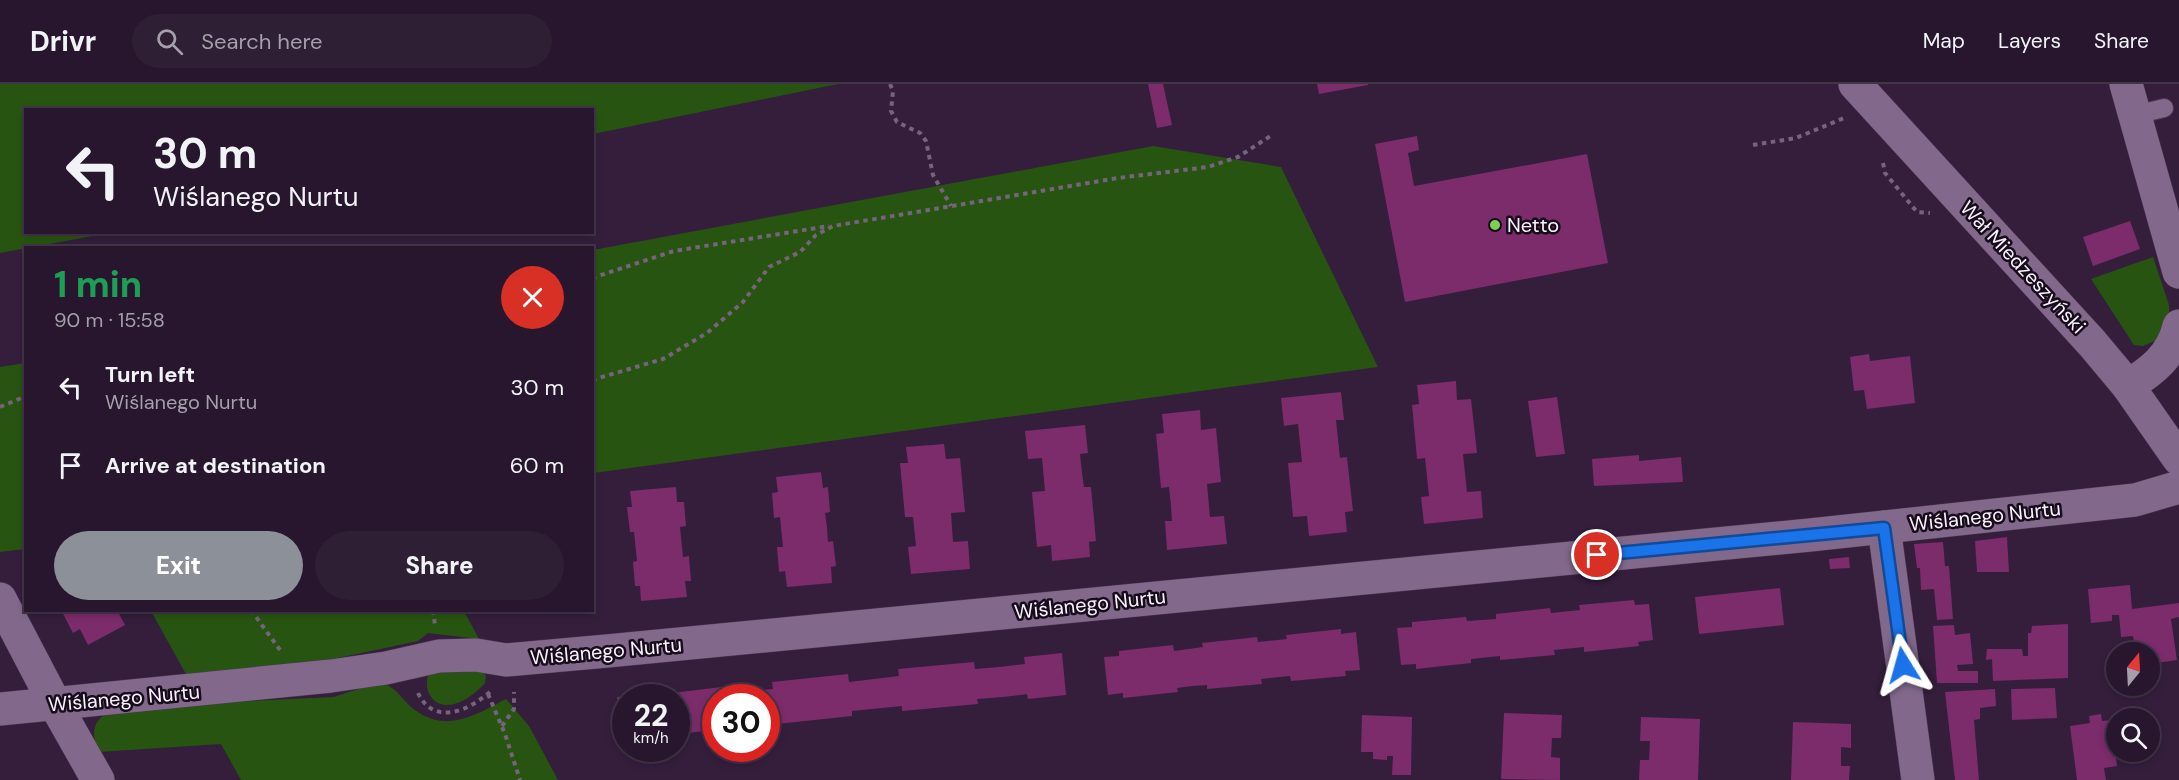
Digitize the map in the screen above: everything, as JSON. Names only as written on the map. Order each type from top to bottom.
[{"type":"street","points":[[2126,84],[2149,111],[2179,272]]},
{"type":"street","name":"Wał Miedzeszyński","points":[[1854,99],[2067,314],[2128,386],[2179,459]]},
{"type":"street","points":[[2128,386],[2155,369],[2168,352],[2179,326]]},
{"type":"street","name":"Wiślanego Nurtu","points":[[0,709],[302,680],[386,668],[423,658],[459,654],[506,660],[1884,528],[2135,500],[2179,487]]},
{"type":"street","points":[[1884,528],[1918,780]]},
{"type":"street","points":[[0,599],[98,780]]},
{"type":"path","points":[[890,84],[893,91],[891,111],[897,122],[920,133],[926,141],[933,175],[951,206]]},
{"type":"path","points":[[1753,145],[1796,138],[1854,99]]},
{"type":"path","points":[[594,277],[675,251],[1118,177],[1208,167],[1238,157],[1272,135]]},
{"type":"path","points":[[1885,173],[1917,212],[1939,214]]},
{"type":"path","points":[[594,379],[663,359],[707,333],[743,302],[769,267],[800,252],[816,235],[833,226]]},
{"type":"path","points":[[0,407],[24,397]]},
{"type":"path","points":[[252,612],[302,680]]},
{"type":"path","points":[[423,658],[417,672],[416,688],[422,701],[432,709],[449,714],[476,704],[488,694],[506,660]]},
{"type":"path","points":[[488,694],[506,734],[520,780]]},
{"type":"green space","points":[[0,84],[838,84],[594,134],[594,108],[24,108],[24,234],[104,234],[38,246],[24,246],[24,249],[0,253]]},
{"type":"green space","points":[[1153,146],[1281,167],[1378,367],[594,473],[594,250]]},
{"type":"green space","points":[[2153,257],[2169,305],[2169,317],[2157,340],[2143,346],[2134,345],[2091,279]]},
{"type":"green space","points":[[24,363],[24,549],[0,552],[0,367]]},
{"type":"green space","points":[[152,612],[465,612],[479,639],[428,633],[418,641],[319,662],[187,676]]},
{"type":"green space","points":[[480,668],[486,676],[485,683],[463,701],[447,705],[441,704],[432,699],[429,694],[427,678],[429,673]]},
{"type":"green space","points":[[379,682],[395,691],[415,710],[439,721],[462,719],[506,699],[529,726],[558,780],[241,780],[221,744],[98,752],[95,740],[96,724],[109,712],[230,702],[334,697]]},
{"type":"building","points":[[1148,84],[1163,84],[1172,125],[1157,128]]},
{"type":"building","points":[[1317,84],[1368,84],[1368,85],[1319,94]]},
{"type":"building","name":"Netto","points":[[1417,136],[1419,150],[1408,153],[1414,186],[1587,154],[1608,263],[1405,302],[1375,144]]},
{"type":"building","points":[[2130,221],[2140,249],[2093,266],[2083,237]]},
{"type":"building","points":[[1869,354],[1870,361],[1910,356],[1915,403],[1867,409],[1864,390],[1854,391],[1850,357]]},
{"type":"building","points":[[1456,381],[1457,400],[1471,399],[1477,453],[1463,454],[1467,492],[1481,491],[1483,518],[1424,524],[1421,497],[1429,496],[1425,458],[1417,459],[1412,405],[1419,404],[1417,385]]},
{"type":"building","points":[[1341,392],[1344,420],[1336,420],[1340,458],[1347,457],[1353,511],[1345,512],[1347,532],[1309,536],[1307,516],[1293,517],[1288,463],[1302,462],[1298,424],[1284,426],[1281,398]]},
{"type":"building","points":[[1557,397],[1565,454],[1536,457],[1528,401]]},
{"type":"building","points":[[1200,410],[1201,430],[1216,428],[1221,482],[1207,484],[1210,517],[1224,516],[1227,544],[1167,550],[1165,521],[1172,521],[1171,506],[1169,487],[1161,488],[1156,434],[1164,433],[1162,414]]},
{"type":"building","points":[[1085,425],[1088,453],[1080,454],[1084,487],[1091,487],[1096,541],[1089,542],[1090,557],[1052,561],[1051,545],[1037,547],[1032,492],[1045,491],[1042,458],[1028,459],[1025,431]]},
{"type":"building","points":[[944,444],[946,459],[960,458],[965,512],[951,513],[953,542],[968,541],[970,569],[911,574],[908,547],[916,546],[913,517],[905,517],[900,463],[908,463],[906,447]]},
{"type":"building","points":[[1639,455],[1639,461],[1681,457],[1683,482],[1594,486],[1592,459]]},
{"type":"building","points":[[821,472],[823,488],[828,487],[830,512],[825,513],[828,542],[833,541],[836,566],[831,567],[832,583],[787,587],[785,571],[779,572],[777,547],[783,547],[780,517],[774,518],[772,493],[778,492],[776,477]]},
{"type":"building","points":[[676,487],[677,502],[684,502],[686,526],[680,527],[683,557],[689,556],[691,581],[685,581],[687,597],[641,601],[640,586],[635,586],[633,562],[637,561],[634,532],[630,532],[627,507],[632,507],[630,491]]},
{"type":"building","points":[[2007,537],[2009,572],[1977,572],[1975,541]]},
{"type":"building","points":[[1943,542],[1945,566],[1949,566],[1953,619],[1937,620],[1934,589],[1921,590],[1920,568],[1917,568],[1914,544]]},
{"type":"building","points":[[1849,557],[1850,568],[1830,569],[1829,559]]},
{"type":"building","points":[[2130,585],[2132,609],[2179,603],[2179,617],[2171,619],[2177,660],[2160,663],[2160,642],[2134,642],[2133,636],[2121,637],[2119,615],[2112,615],[2112,621],[2091,623],[2088,589]]},
{"type":"building","points":[[1780,588],[1784,625],[1699,634],[1695,597]]},
{"type":"building","points":[[1634,600],[1635,605],[1649,604],[1653,640],[1638,642],[1639,646],[1584,652],[1584,647],[1554,650],[1555,655],[1500,660],[1500,656],[1471,659],[1471,663],[1416,669],[1416,664],[1401,665],[1397,628],[1412,627],[1412,622],[1466,617],[1467,621],[1496,619],[1496,614],[1550,608],[1551,613],[1580,610],[1579,605]]},
{"type":"building","points":[[62,612],[118,612],[125,625],[88,645],[80,629],[73,633]]},
{"type":"building","points":[[2068,624],[2068,678],[1993,681],[1992,659],[1986,660],[1987,649],[2022,649],[2023,656],[2028,656],[2028,633],[2031,633],[2032,626]]},
{"type":"building","points":[[1954,625],[1955,635],[1970,633],[1973,664],[1957,665],[1958,671],[1978,671],[1978,683],[1937,683],[1933,626]]},
{"type":"building","points":[[1341,629],[1341,634],[1356,632],[1360,670],[1345,671],[1346,676],[1291,681],[1290,676],[1261,679],[1262,684],[1207,689],[1207,685],[1192,686],[1177,688],[1178,692],[1123,698],[1123,693],[1108,695],[1104,657],[1119,656],[1119,651],[1173,645],[1174,651],[1203,647],[1202,643],[1257,637],[1258,642],[1287,639],[1286,635]]},
{"type":"building","points":[[1062,653],[1066,695],[1028,699],[1027,694],[977,699],[978,704],[902,711],[902,706],[852,711],[852,716],[780,724],[780,684],[772,684],[772,682],[848,674],[849,682],[899,676],[898,669],[974,662],[975,669],[1025,664],[1024,657]]},
{"type":"building","points":[[2055,688],[2057,718],[2012,720],[2011,689]]},
{"type":"building","points":[[702,689],[702,731],[690,733],[690,691]]},
{"type":"building","points":[[1995,689],[1996,706],[1980,708],[1980,719],[1974,720],[1979,780],[1955,780],[1945,692]]},
{"type":"building","points":[[1504,713],[1562,715],[1561,738],[1552,738],[1551,757],[1560,758],[1560,780],[1501,779]]},
{"type":"building","points":[[2101,714],[2102,721],[2106,721],[2106,762],[2116,762],[2117,766],[2104,768],[2106,780],[2077,780],[2070,726],[2090,723],[2089,716]]},
{"type":"building","points":[[1362,715],[1412,717],[1411,775],[1392,775],[1393,756],[1387,756],[1387,760],[1373,759],[1373,752],[1361,752]]},
{"type":"building","points":[[1641,717],[1700,719],[1698,780],[1639,780],[1640,760],[1649,760],[1650,741],[1640,741]]},
{"type":"building","points":[[1793,722],[1851,724],[1851,748],[1841,747],[1841,766],[1850,766],[1849,780],[1791,780]]},
{"type":"place","name":"Netto","points":[[1495,225]]},
{"type":"route","points":[[1597,555],[1884,528],[1903,665]]}]
